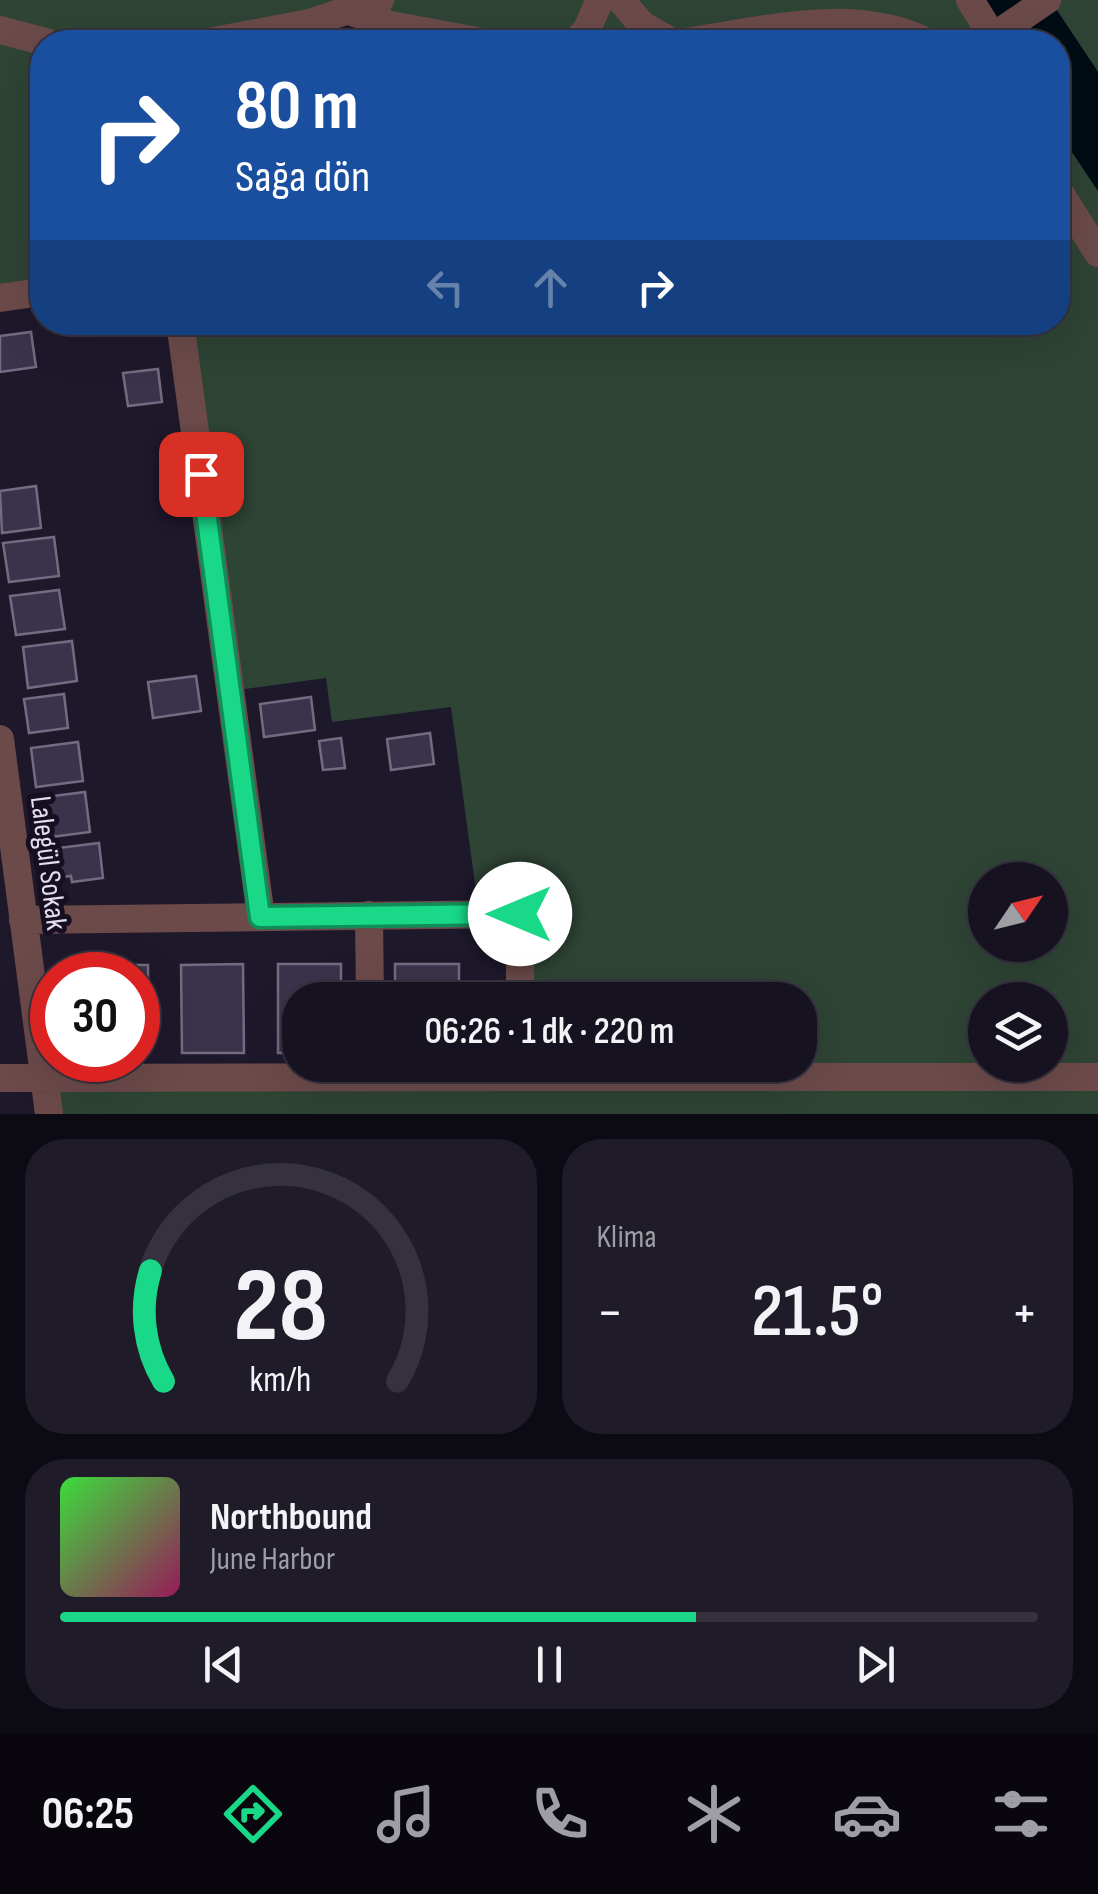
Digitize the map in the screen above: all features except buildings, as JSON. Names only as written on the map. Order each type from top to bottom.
[{"type":"street","points":[[263,30],[380,0]]},
{"type":"street","points":[[587,30],[600,0]]},
{"type":"street","points":[[621,0],[641,24],[651,30]]},
{"type":"street","points":[[970,0],[989,30]]},
{"type":"street","points":[[1003,30],[1043,3]]},
{"type":"street","points":[[349,11],[418,30]]},
{"type":"street","points":[[790,30],[860,21],[902,30]]},
{"type":"street","points":[[0,30],[30,38]]},
{"type":"street","points":[[1070,209],[1098,253]]},
{"type":"street","points":[[0,298],[30,294]]},
{"type":"street","points":[[182,335],[260,917]]},
{"type":"street","name":"Lalegül Sokak","points":[[0,739],[15,913],[30,1001]]},
{"type":"street","points":[[15,913],[260,917],[520,914],[520,982]]},
{"type":"street","points":[[369,916],[370,982]]},
{"type":"street","points":[[160,1075],[282,1073]]},
{"type":"street","points":[[817,1074],[1098,1077]]},
{"type":"street","points":[[0,1078],[30,1078]]},
{"type":"street","name":"Lalegül Sokak","points":[[44,1082],[49,1114]]},
{"type":"green space","points":[[0,0],[970,0],[989,30],[372,30],[370,18],[309,23],[310,30],[30,30],[30,294],[0,298]]},
{"type":"green space","points":[[1050,0],[1098,0],[1098,72]]},
{"type":"green space","points":[[1070,149],[1098,191],[1098,1114],[53,1114],[44,1082],[160,1082],[160,1076],[282,1074],[282,1082],[817,1082],[817,982],[520,982],[520,914],[479,914],[451,707],[332,722],[326,678],[230,691],[182,335],[1070,335]]},
{"type":"shaded area","points":[[970,0],[1050,0],[1070,30],[989,30]]},
{"type":"shaded area","points":[[1070,30],[1098,72],[1098,191],[1070,149]]},
{"type":"route","points":[[201,474],[260,917],[520,914]]}]
